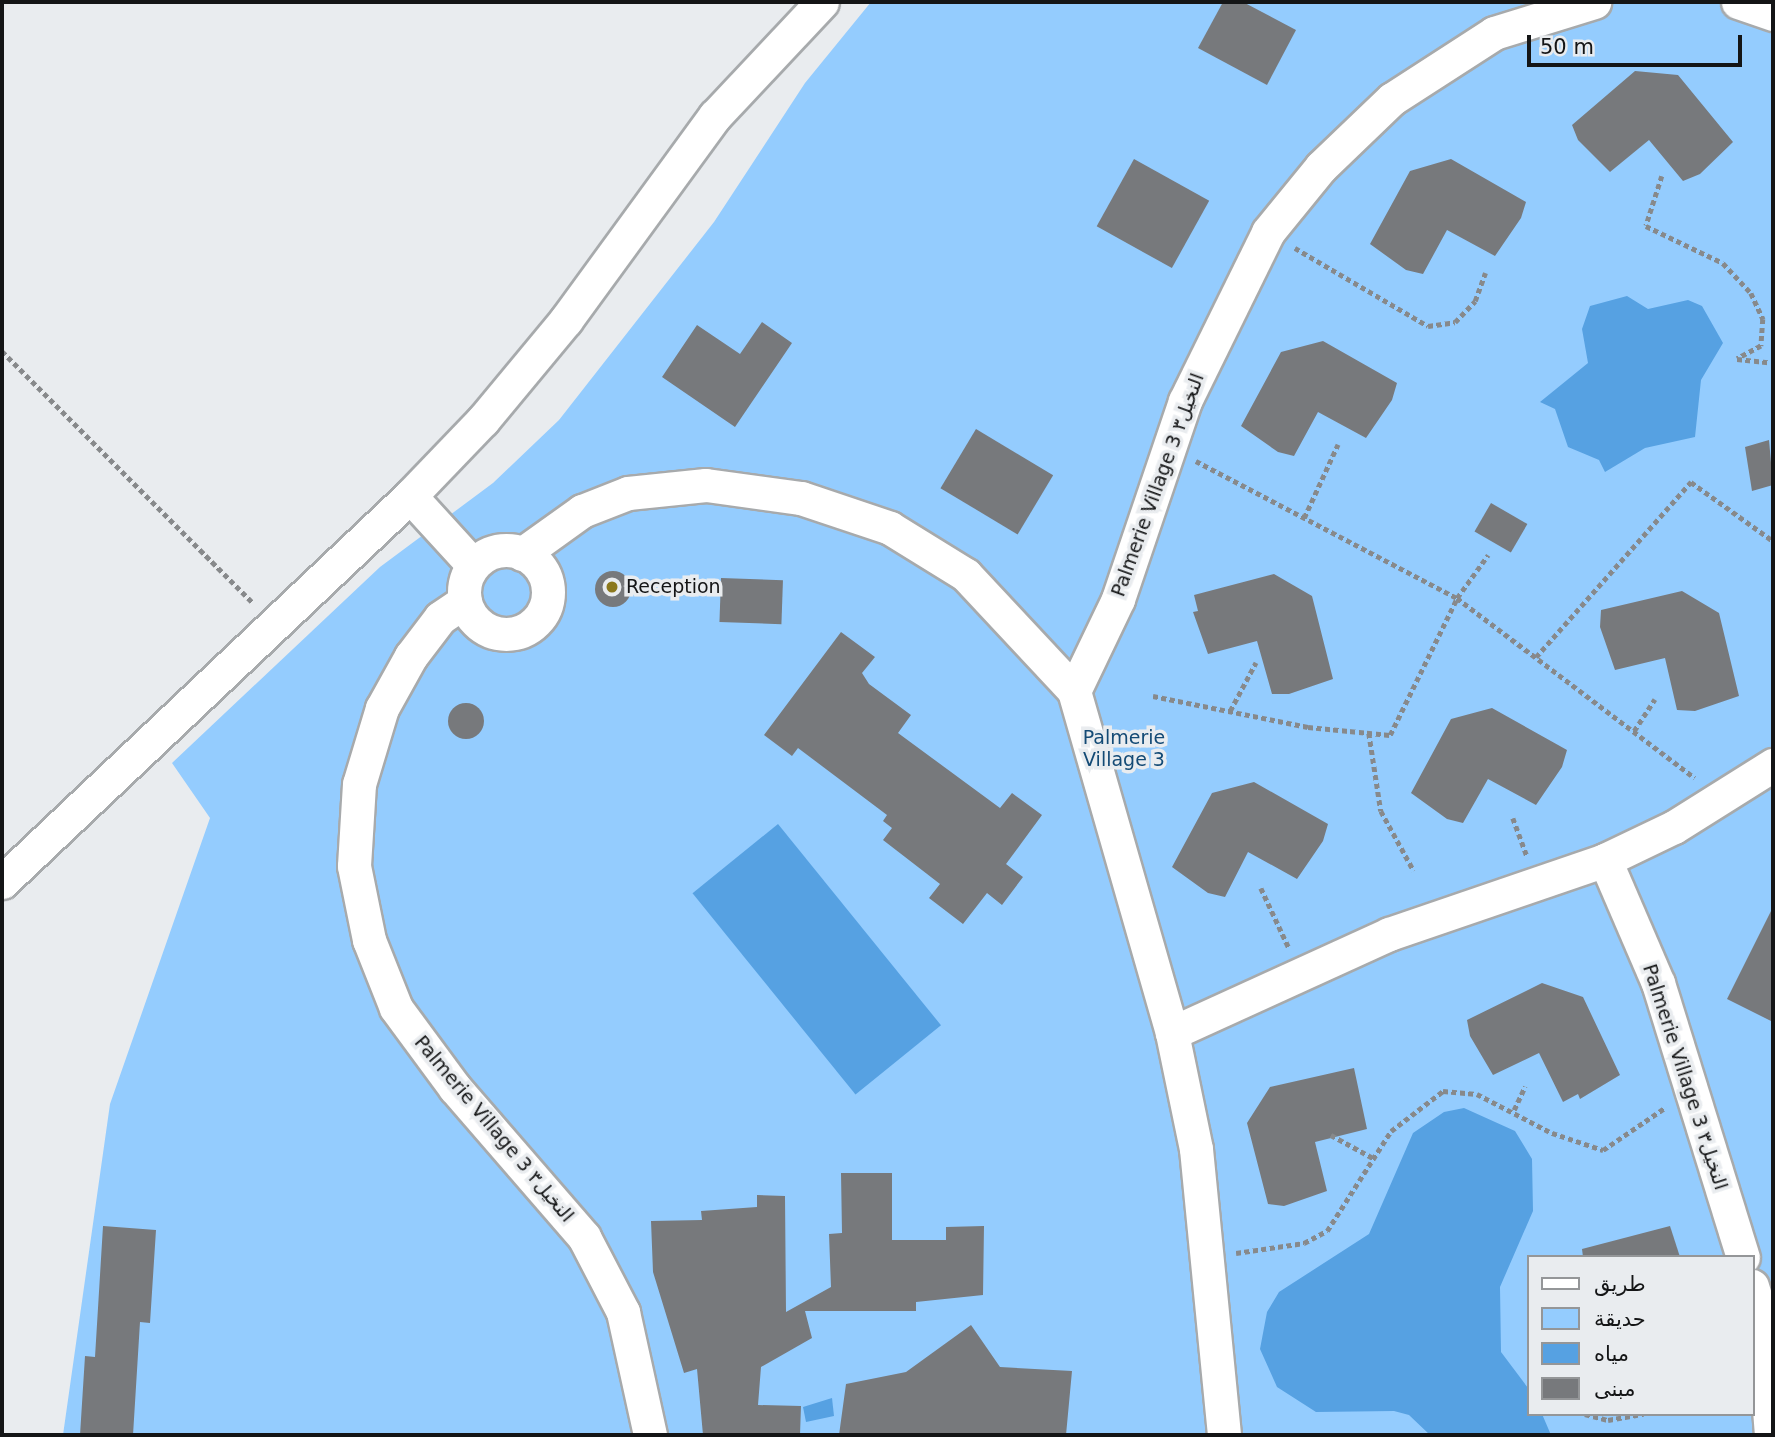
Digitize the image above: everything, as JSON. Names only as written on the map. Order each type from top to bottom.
[{"type":"street","points":[[2,882],[271,622],[410,496],[566,320],[715,116],[822,2]]},
{"type":"street","name":"Palmerie Village 3 النخيل٣","points":[[1074,691],[1118,599],[1206,352],[1268,232],[1321,167],[1392,99],[1494,33],[1594,2]]},
{"type":"street","points":[[1738,2],[1773,13]]},
{"type":"street","points":[[522,554],[582,511],[628,493],[706,485],[801,498],[890,528],[966,575],[1074,691],[1172,1033],[1196,1149],[1224,1435]]},
{"type":"street","points":[[410,496],[473,565]]},
{"type":"street","points":[[495,552],[522,554],[536,563],[548,595],[532,625],[517,633],[492,631],[471,617],[465,601],[473,565],[495,552]]},
{"type":"street","name":"Palmerie Village 3 النخيل٣","points":[[465,601],[440,618],[411,656],[382,708],[359,784],[354,866],[369,940],[396,1008],[455,1088],[584,1237],[622,1312],[650,1435]]},
{"type":"street","points":[[1172,1033],[1389,934],[1605,860],[1721,798],[1773,765]]},
{"type":"street","name":"Palmerie Village 3 النخيل٣","points":[[1605,860],[1658,984],[1742,1255]]},
{"type":"street","points":[[1754,1292],[1762,1318],[1770,1435]]},
{"type":"path","points":[[1662,176],[1646,226],[1723,263],[1751,293],[1763,319],[1761,346],[1737,359],[1773,363]]},
{"type":"path","points":[[1268,232],[1428,326],[1455,321],[1475,301],[1485,273]]},
{"type":"path","points":[[2,351],[271,622]]},
{"type":"path","points":[[1304,518],[1338,444]]},
{"type":"path","points":[[1171,448],[1457,598],[1721,798]]},
{"type":"path","points":[[1536,657],[1691,482],[1773,541]]},
{"type":"path","points":[[1153,695],[1230,711],[1390,735],[1457,598],[1488,555]]},
{"type":"path","points":[[1230,711],[1256,663]]},
{"type":"path","points":[[1634,731],[1655,699]]},
{"type":"path","points":[[1370,733],[1381,811],[1414,871]]},
{"type":"path","points":[[1513,818],[1536,883]]},
{"type":"path","points":[[1261,888],[1301,974]]},
{"type":"path","points":[[1514,1110],[1525,1086]]},
{"type":"path","points":[[1229,1254],[1304,1243],[1327,1231],[1373,1158],[1399,1123],[1443,1091],[1477,1094],[1514,1110],[1552,1133],[1603,1150],[1691,1086]]},
{"type":"path","points":[[1331,1135],[1373,1158]]},
{"type":"path","points":[[1593,1416],[1608,1420],[1631,1416]]},
{"type":"green space","name":"Palmerie Village 3","points":[[871,2],[1773,2],[1773,1435],[63,1435],[110,1104],[210,818],[172,763],[380,567],[493,483],[559,420],[714,222],[805,83]]},
{"type":"water","points":[[1627,296],[1648,309],[1688,300],[1702,306],[1723,343],[1701,380],[1695,437],[1645,448],[1605,472],[1599,460],[1568,447],[1555,409],[1540,402],[1588,363],[1582,329],[1590,306]]},
{"type":"water","points":[[778,824],[941,1025],[856,1095],[693,893]]},
{"type":"water","points":[[1464,1108],[1515,1131],[1532,1159],[1533,1211],[1500,1287],[1501,1352],[1526,1385],[1526,1416],[1543,1416],[1551,1435],[1430,1435],[1409,1415],[1394,1411],[1316,1412],[1277,1387],[1260,1349],[1267,1312],[1279,1292],[1369,1234],[1413,1133],[1444,1112]]},
{"type":"water","points":[[832,1398],[834,1416],[806,1422],[803,1407]]},
{"type":"building","points":[[1223,2],[1243,2],[1296,30],[1267,85],[1198,48]]},
{"type":"building","points":[[1635,71],[1678,75],[1733,142],[1700,174],[1683,181],[1649,140],[1610,172],[1578,140],[1572,125]]},
{"type":"building","points":[[1134,159],[1209,201],[1172,268],[1097,226]]},
{"type":"building","points":[[1451,159],[1526,202],[1521,218],[1495,256],[1447,230],[1423,274],[1406,270],[1370,244],[1410,171]]},
{"type":"building","points":[[762,322],[792,343],[735,427],[662,377],[697,325],[740,354]]},
{"type":"building","points":[[1323,341],[1397,383],[1392,400],[1366,438],[1318,412],[1294,456],[1278,452],[1241,426],[1281,352]]},
{"type":"building","points":[[976,429],[1053,475],[1018,534],[940,488]]},
{"type":"building","points":[[1769,440],[1773,485],[1752,491],[1745,447]]},
{"type":"building","points":[[1491,503],[1527,524],[1511,553],[1474,532]]},
{"type":"building","points":[[613,571],[626,576],[631,589],[626,602],[613,607],[600,602],[595,589],[600,576]]},
{"type":"building","points":[[1274,574],[1312,596],[1333,679],[1289,694],[1272,694],[1257,641],[1208,654],[1193,612],[1198,611],[1194,595]]},
{"type":"building","points":[[721,578],[783,580],[781,624],[719,622]]},
{"type":"building","points":[[1682,591],[1719,613],[1739,696],[1695,711],[1677,710],[1665,658],[1615,670],[1600,627],[1601,610]]},
{"type":"building","points":[[841,632],[875,657],[862,673],[869,684],[911,715],[898,733],[1000,808],[1012,793],[1042,815],[1006,864],[1023,877],[1002,905],[987,893],[963,924],[929,898],[940,884],[883,840],[892,828],[883,821],[887,815],[798,748],[792,756],[764,735]]},
{"type":"building","points":[[466,703],[479,708],[484,721],[479,734],[466,739],[453,734],[448,721],[453,708]]},
{"type":"building","points":[[1492,708],[1567,750],[1562,767],[1536,805],[1488,779],[1463,823],[1447,819],[1411,793],[1451,719]]},
{"type":"building","points":[[1254,782],[1328,824],[1323,841],[1297,879],[1248,852],[1225,897],[1208,893],[1172,867],[1212,793]]},
{"type":"building","points":[[1773,907],[1773,1022],[1727,999]]},
{"type":"building","points":[[1542,983],[1583,997],[1620,1075],[1580,1099],[1578,1094],[1563,1102],[1539,1053],[1493,1075],[1470,1036],[1467,1020]]},
{"type":"building","points":[[1354,1068],[1367,1129],[1315,1142],[1327,1191],[1284,1206],[1268,1204],[1247,1123],[1270,1087]]},
{"type":"building","points":[[841,1173],[892,1173],[892,1240],[946,1240],[946,1227],[984,1226],[983,1295],[916,1302],[916,1311],[805,1311],[812,1338],[761,1367],[758,1405],[801,1406],[800,1435],[703,1435],[697,1369],[684,1373],[653,1272],[651,1221],[702,1220],[701,1211],[757,1207],[757,1195],[785,1196],[786,1312],[831,1287],[829,1234],[842,1233]]},
{"type":"building","points":[[103,1226],[156,1230],[150,1323],[140,1322],[133,1435],[80,1435],[85,1356],[95,1357]]},
{"type":"building","points":[[1670,1226],[1679,1255],[1583,1255],[1582,1249]]},
{"type":"building","points":[[971,1325],[1000,1367],[1072,1371],[1066,1435],[839,1435],[846,1384],[906,1372]]},
{"type":"place","name":"Reception","points":[[612,587]]}]
